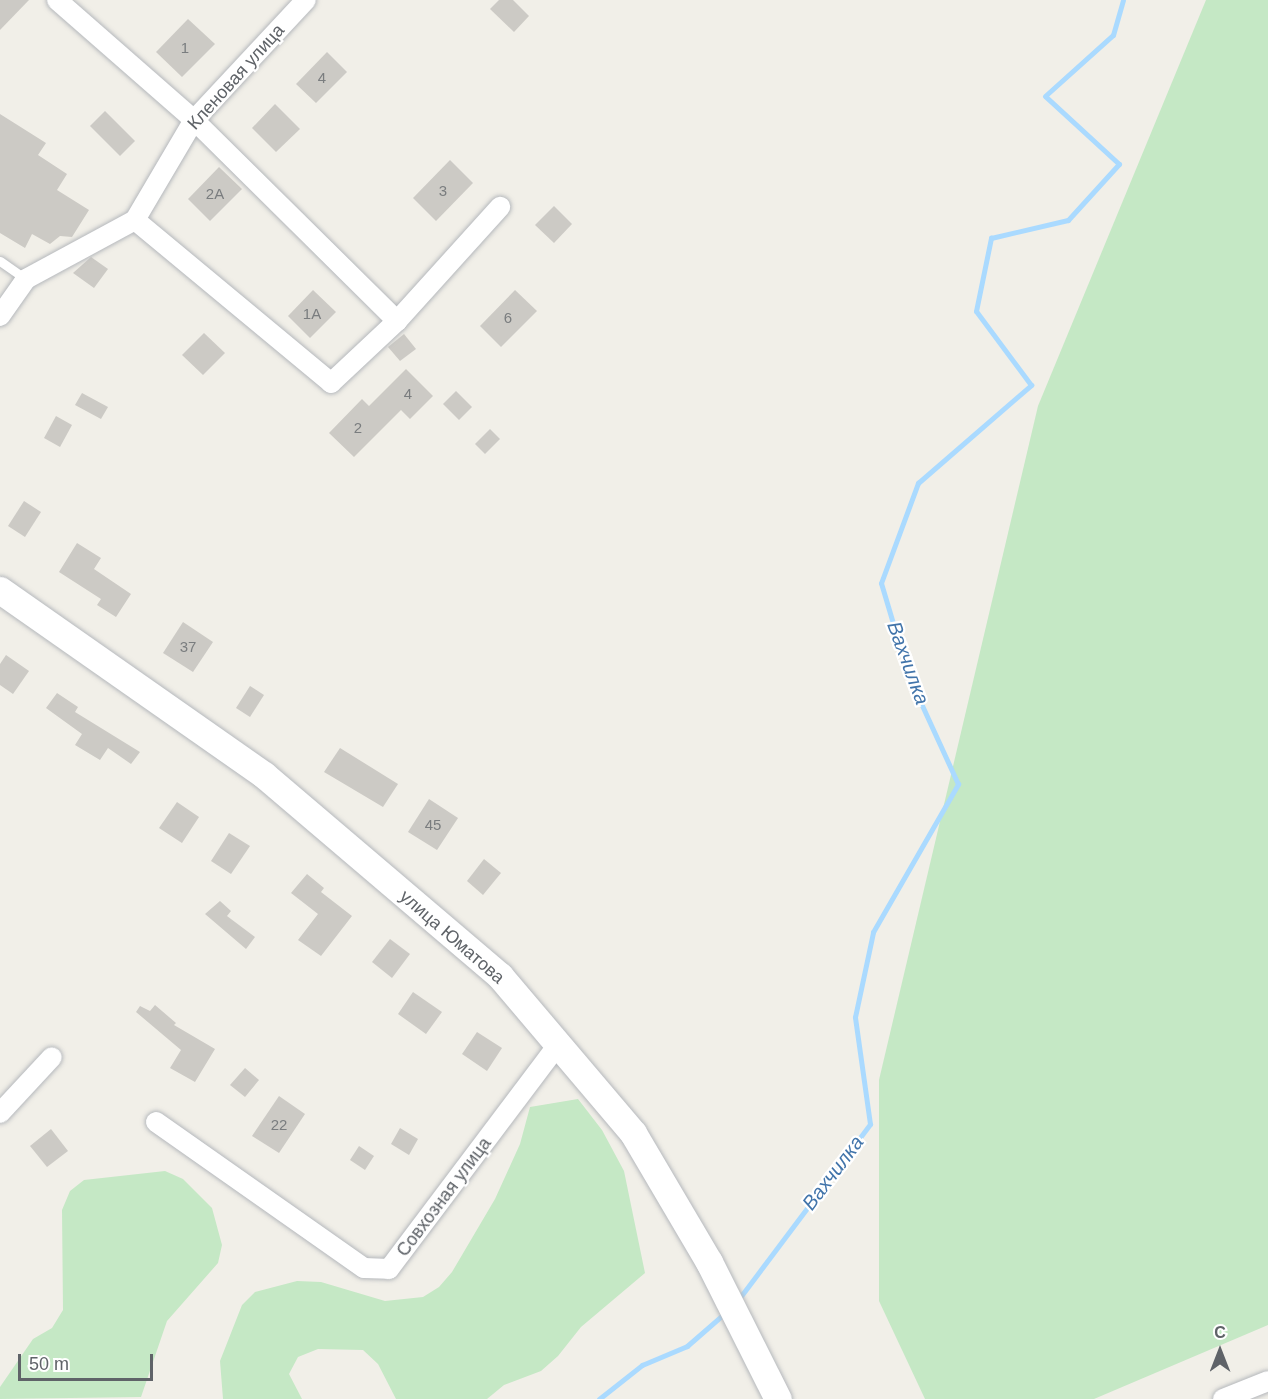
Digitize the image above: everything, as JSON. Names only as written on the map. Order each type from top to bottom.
[{"type":"main road","name":"улица Юматова","points":[[0,590],[264,776],[500,976],[633,1133],[709,1262],[778,1399]]},
{"type":"street","points":[[57,0],[194,120],[397,321]]},
{"type":"street","name":"Кленовая улица","points":[[135,220],[194,120],[306,0]]},
{"type":"street","points":[[0,316],[26,279],[135,220],[332,383],[397,321],[500,207]]},
{"type":"street","name":"Совхозная улица","points":[[156,1122],[364,1268],[389,1269],[558,1045]]},
{"type":"street","points":[[0,1113],[52,1057]]},
{"type":"street","points":[[1223,1399],[1268,1382]]},
{"type":"lane","points":[[0,261],[26,279]]},
{"type":"green space","points":[[1206,0],[1268,0],[1268,1325],[1094,1399],[925,1399],[879,1301],[879,1080],[1038,406]]},
{"type":"green space","points":[[578,1099],[602,1130],[624,1171],[645,1273],[581,1327],[558,1356],[541,1371],[504,1385],[487,1399],[396,1399],[378,1364],[363,1350],[318,1349],[298,1357],[289,1374],[302,1399],[223,1399],[220,1361],[242,1305],[255,1292],[297,1281],[321,1282],[385,1301],[423,1297],[439,1287],[452,1272],[495,1199],[520,1144],[530,1107]]},
{"type":"green space","points":[[165,1171],[183,1179],[212,1208],[222,1245],[218,1263],[167,1321],[141,1397],[0,1399],[0,1387],[33,1339],[52,1328],[63,1310],[62,1210],[70,1191],[84,1180]]},
{"type":"building","points":[[0,0],[29,0],[0,30]]},
{"type":"building","points":[[499,0],[513,0],[529,16],[514,32],[490,9]]},
{"type":"building","points":[[188,19],[215,44],[182,77],[156,52]]},
{"type":"building","points":[[327,52],[347,72],[316,103],[296,84]]},
{"type":"building","points":[[275,104],[300,129],[276,152],[252,128]]},
{"type":"building","points":[[105,111],[135,141],[120,156],[90,126]]},
{"type":"building","points":[[0,114],[46,143],[38,155],[67,174],[57,190],[89,210],[72,237],[60,236],[50,244],[32,234],[25,248],[0,233]]},
{"type":"building","points":[[450,160],[473,183],[436,221],[413,198]]},
{"type":"building","points":[[219,167],[242,189],[210,221],[188,199]]},
{"type":"building","points":[[554,206],[572,224],[554,243],[535,225]]},
{"type":"building","points":[[91,257],[108,269],[94,288],[73,273]]},
{"type":"building","points":[[313,290],[336,312],[310,338],[288,316]]},
{"type":"building","points":[[515,290],[537,311],[501,347],[480,326]]},
{"type":"building","points":[[204,333],[225,353],[203,375],[182,355]]},
{"type":"building","points":[[404,334],[416,349],[400,361],[388,347]]},
{"type":"building","points":[[406,369],[433,396],[410,419],[401,410],[354,457],[329,433],[362,399],[369,406]]},
{"type":"building","points":[[456,391],[472,407],[459,420],[443,404]]},
{"type":"building","points":[[82,393],[108,407],[101,419],[75,405]]},
{"type":"building","points":[[56,416],[72,425],[60,447],[44,438]]},
{"type":"building","points":[[490,429],[500,439],[485,454],[475,444]]},
{"type":"building","points":[[24,501],[41,512],[25,537],[8,526]]},
{"type":"building","points":[[77,543],[101,558],[94,569],[131,594],[116,617],[97,605],[101,599],[59,572]]},
{"type":"building","points":[[183,622],[213,642],[193,672],[163,653]]},
{"type":"building","points":[[6,655],[29,671],[13,694],[0,685],[0,664]]},
{"type":"building","points":[[250,686],[264,695],[250,717],[236,708]]},
{"type":"building","points":[[57,693],[78,707],[75,712],[140,752],[131,764],[108,748],[100,760],[75,745],[82,734],[46,708]]},
{"type":"building","points":[[340,748],[398,784],[383,807],[324,772]]},
{"type":"building","points":[[429,799],[458,818],[437,850],[408,832]]},
{"type":"building","points":[[177,802],[199,817],[182,843],[159,828]]},
{"type":"building","points":[[229,833],[250,846],[231,874],[211,861]]},
{"type":"building","points":[[484,859],[501,873],[483,895],[467,881]]},
{"type":"building","points":[[307,874],[324,888],[321,892],[352,916],[321,956],[298,940],[318,914],[291,893]]},
{"type":"building","points":[[220,901],[231,911],[227,916],[255,937],[246,949],[205,914]]},
{"type":"building","points":[[390,939],[410,954],[392,978],[372,962]]},
{"type":"building","points":[[413,992],[442,1012],[426,1034],[398,1014]]},
{"type":"building","points":[[155,1005],[176,1023],[174,1025],[215,1049],[195,1082],[170,1068],[181,1050],[136,1012],[140,1006],[150,1011]]},
{"type":"building","points":[[477,1032],[502,1048],[487,1071],[462,1054]]},
{"type":"building","points":[[245,1068],[259,1080],[245,1097],[230,1085]]},
{"type":"building","points":[[279,1096],[305,1114],[279,1153],[252,1136]]},
{"type":"building","points":[[400,1128],[418,1139],[409,1155],[391,1144]]},
{"type":"building","points":[[51,1129],[68,1151],[47,1167],[30,1146]]},
{"type":"building","points":[[359,1146],[374,1156],[365,1170],[350,1160]]},
{"type":"waterway","name":"Вахчилка","points":[[738,1300],[870,1124],[855,1017],[873,932],[958,784],[909,677],[881,583],[918,483],[1031,385],[976,311],[991,238],[1068,220],[1119,164],[1045,96],[1113,35],[1123,0]]},
{"type":"waterway","name":"Вахчилка","points":[[599,1399],[642,1365],[687,1346],[725,1313]]}]
